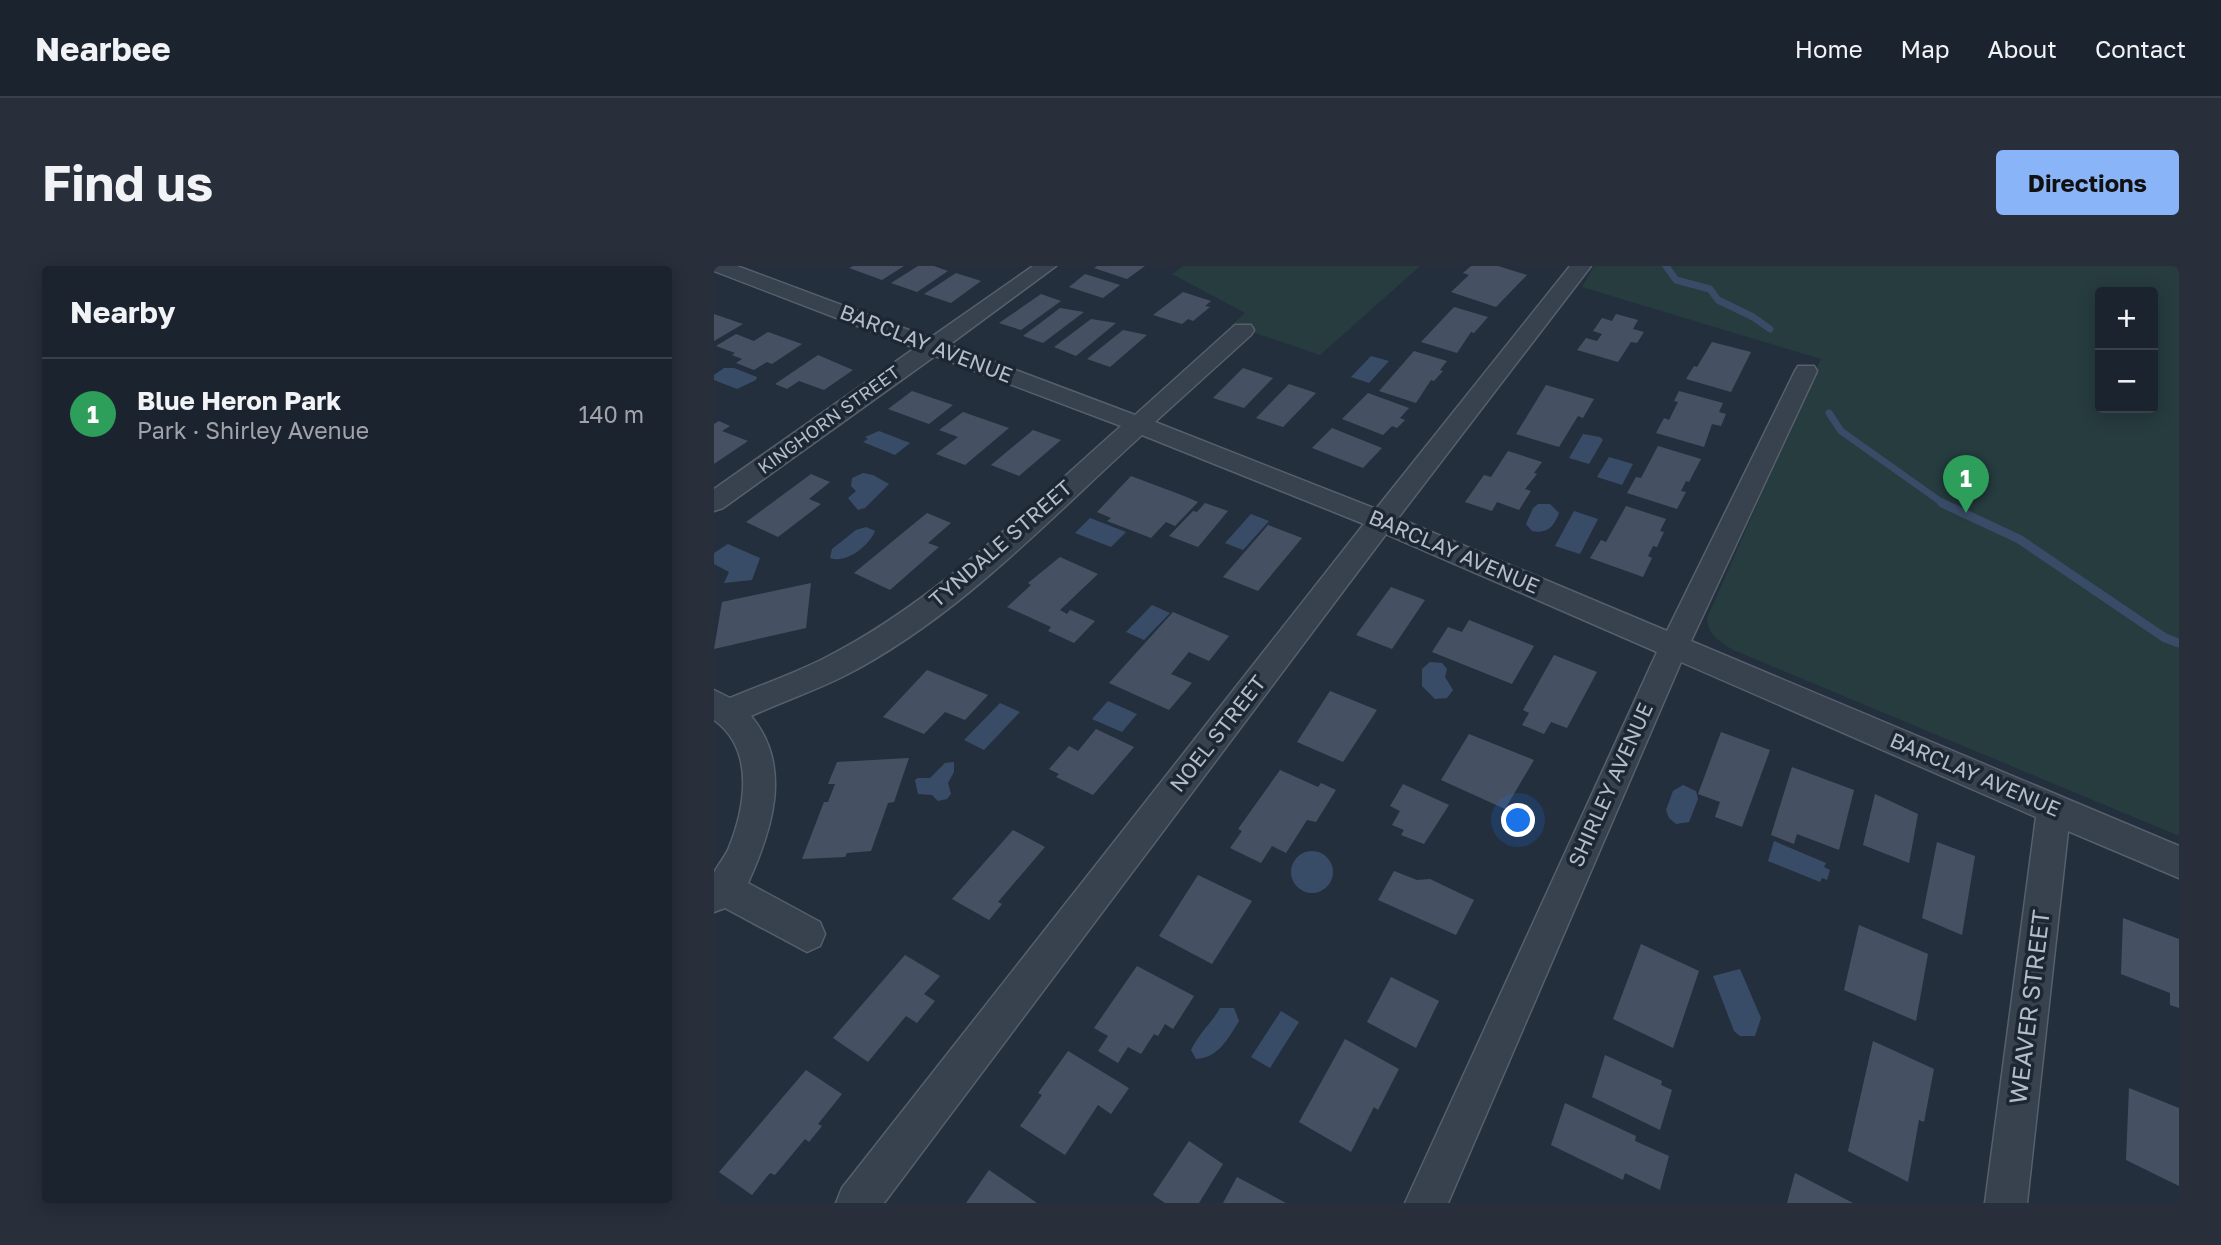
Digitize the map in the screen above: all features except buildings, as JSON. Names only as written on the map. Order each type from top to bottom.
[{"type":"street","name":"BARCLAY AVENUE","points":[[719,266],[1137,424],[1381,521],[2179,862]]},
{"type":"street","name":"KINGHORN STREET","points":[[714,502],[1046,266]]},
{"type":"street","name":"NOEL STREET","points":[[857,1203],[1381,521],[1581,266]]},
{"type":"street","name":"TYNDALE STREET","points":[[721,707],[834,667],[899,628],[963,582],[1243,330]]},
{"type":"street","name":"SHIRLEY AVENUE","points":[[1426,1203],[1674,645],[1805,371]]},
{"type":"street","points":[[721,707],[747,733],[757,756],[761,791],[753,832],[719,892],[807,934]]},
{"type":"street","name":"WEAVER STREET","points":[[2006,1203],[2054,810]]},
{"type":"green space","points":[[1183,266],[1420,266],[1320,355],[1232,325],[1245,313],[1172,274]]},
{"type":"green space","points":[[1594,266],[2179,266],[2179,836],[1733,650],[1715,637],[1707,618],[1821,359],[1582,287]]},
{"type":"water","points":[[1371,356],[1389,361],[1369,383],[1351,377]]},
{"type":"water","points":[[724,368],[734,368],[757,377],[737,389],[714,380],[714,375]]},
{"type":"water","points":[[879,431],[910,443],[895,455],[863,442],[868,439],[865,437]]},
{"type":"water","points":[[1583,434],[1603,440],[1589,464],[1569,458]]},
{"type":"water","points":[[1609,457],[1633,464],[1622,485],[1597,477]]},
{"type":"water","points":[[863,473],[889,484],[865,508],[858,510],[848,498],[856,491],[851,486],[852,478]]},
{"type":"water","points":[[1538,504],[1550,504],[1559,513],[1550,528],[1532,531],[1526,524],[1533,508]]},
{"type":"water","points":[[1574,511],[1598,519],[1580,554],[1555,546]]},
{"type":"water","points":[[1251,514],[1269,521],[1243,550],[1225,543]]},
{"type":"water","points":[[1090,518],[1126,532],[1111,547],[1075,533]]},
{"type":"water","points":[[866,527],[875,531],[862,548],[850,556],[830,558],[832,549],[856,530]]},
{"type":"water","points":[[728,544],[760,558],[752,580],[724,583],[729,572],[714,564],[714,553]]},
{"type":"water","points":[[1152,605],[1170,613],[1144,640],[1126,632]]},
{"type":"water","points":[[1430,662],[1442,663],[1447,669],[1445,677],[1453,690],[1447,698],[1435,699],[1422,686],[1422,669]]},
{"type":"water","points":[[1108,701],[1137,714],[1122,732],[1092,719]]},
{"type":"water","points":[[1000,703],[1020,712],[984,750],[964,740]]},
{"type":"water","points":[[954,762],[954,772],[948,783],[951,794],[947,799],[938,801],[932,795],[918,794],[915,780],[930,778],[945,763]]},
{"type":"water","points":[[1683,785],[1696,791],[1698,799],[1689,822],[1676,824],[1669,818],[1666,810],[1673,791]]},
{"type":"water","points":[[1774,841],[1826,863],[1824,867],[1830,870],[1827,880],[1822,878],[1820,882],[1768,861]]},
{"type":"water","points":[[1312,851],[1327,857],[1333,872],[1327,887],[1312,893],[1297,887],[1291,872],[1297,857]]},
{"type":"water","points":[[1740,969],[1761,1018],[1755,1036],[1740,1036],[1734,1031],[1713,976]]},
{"type":"water","points":[[1220,1008],[1234,1008],[1239,1021],[1216,1051],[1196,1059],[1191,1050]]},
{"type":"water","points":[[1281,1011],[1299,1022],[1270,1068],[1251,1057]]},
{"type":"waterway","points":[[1666,266],[1676,280],[1710,289],[1718,300],[1753,317],[1770,329]]},
{"type":"waterway","points":[[1829,413],[1841,431],[1944,504]]},
{"type":"waterway","points":[[1944,504],[2019,539],[2165,638],[2179,643]]},
{"type":"place","name":"Blue Heron Park","points":[[1966,513]]}]
